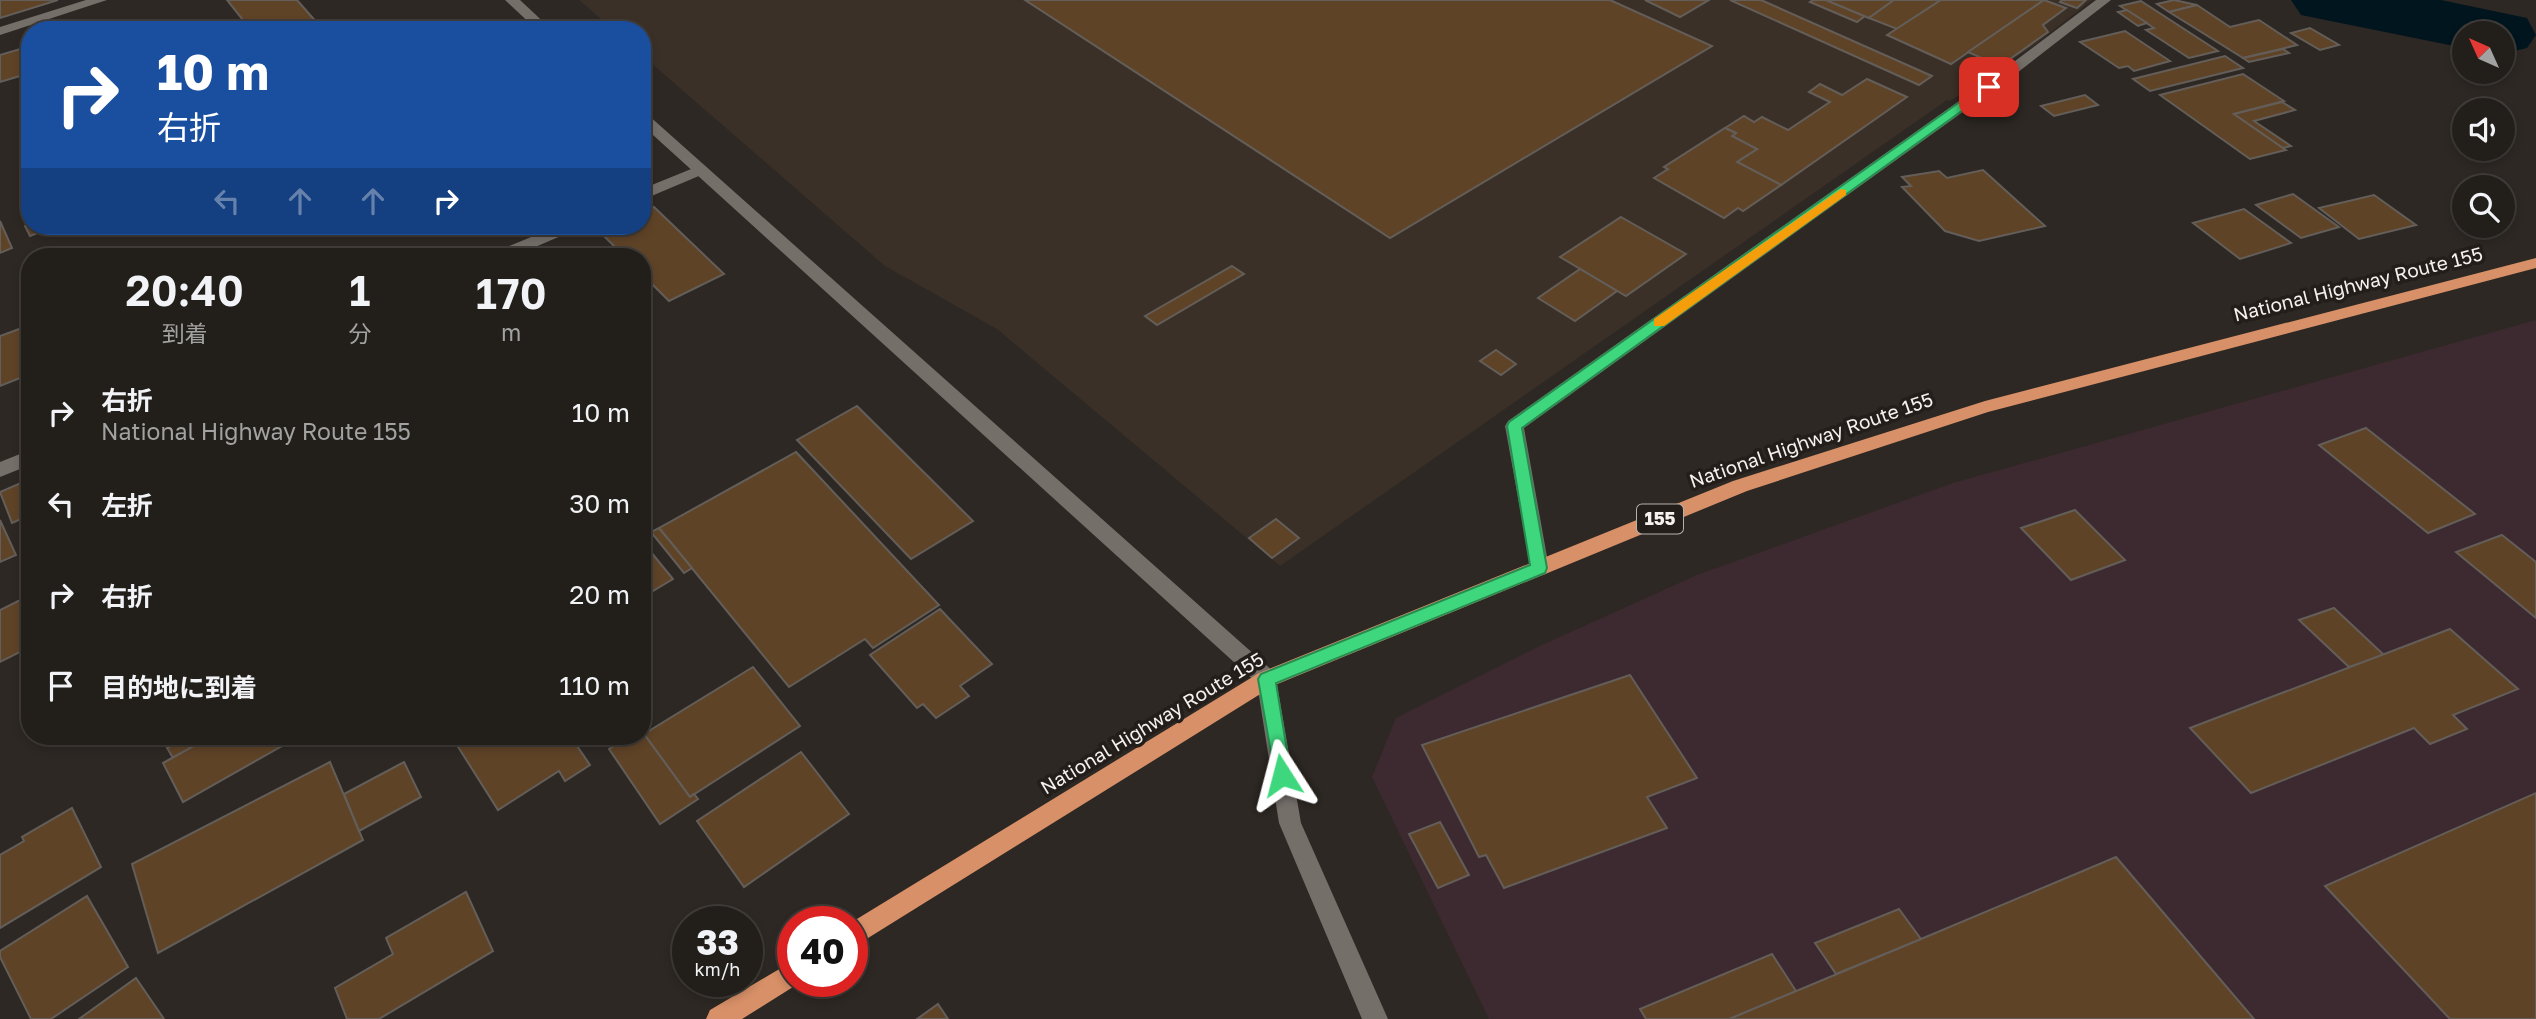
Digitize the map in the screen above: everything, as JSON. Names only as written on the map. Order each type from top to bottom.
[{"type":"highway","name":"National Highway Route 155","points":[[868,926],[1267,679],[1740,486],[1985,407],[2536,263]]},
{"type":"highway","points":[[719,1019],[777,983]]},
{"type":"street","points":[[32,21],[100,0]]},
{"type":"street","points":[[512,0],[535,21]]},
{"type":"street","points":[[1539,568],[1514,426],[2001,79],[2105,0]]},
{"type":"street","points":[[0,31],[21,24]]},
{"type":"street","points":[[651,125],[1267,679],[1290,823],[1375,1019]]},
{"type":"street","points":[[651,191],[701,170]]},
{"type":"street","points":[[519,248],[550,235]]},
{"type":"street","points":[[0,470],[21,461]]},
{"type":"shaded area","points":[[579,0],[2092,0],[2033,46],[1950,101],[1947,100],[1280,566],[997,329],[885,266],[651,63],[651,21],[604,21]]},
{"type":"shaded area","points":[[2536,320],[2536,1019],[1489,1019],[1372,777],[1396,718],[1542,645],[1697,575],[1953,483]]},
{"type":"building","points":[[0,0],[58,0],[0,18]]},
{"type":"building","points":[[227,0],[297,0],[315,21],[244,21]]},
{"type":"building","points":[[1025,0],[1610,0],[1712,46],[1390,238]]},
{"type":"building","points":[[1645,0],[1709,0],[1680,17]]},
{"type":"building","points":[[1730,0],[1761,0],[1932,76],[1919,85]]},
{"type":"building","points":[[1826,0],[1865,16],[1857,22],[1810,2]]},
{"type":"building","points":[[1826,0],[1894,0],[1869,18]]},
{"type":"building","points":[[1894,0],[1941,0],[1897,29],[1869,18]]},
{"type":"building","points":[[1941,0],[2044,0],[1951,64],[1887,35]]},
{"type":"building","points":[[2044,0],[2066,8],[2043,25],[2048,32],[2000,66],[1968,52]]},
{"type":"building","points":[[2086,0],[2077,8],[2060,2]]},
{"type":"building","points":[[2174,0],[2197,5],[2169,12],[2157,4]]},
{"type":"building","points":[[2141,1],[2218,51],[2189,58],[2146,30],[2154,28],[2120,6]]},
{"type":"building","points":[[2197,5],[2230,27],[2259,20],[2297,45],[2243,58],[2169,12]]},
{"type":"building","points":[[2127,10],[2147,23],[2138,26],[2118,12]]},
{"type":"building","points":[[2310,28],[2339,45],[2320,50],[2291,33]]},
{"type":"building","points":[[2125,31],[2170,61],[2134,71],[2128,66],[2119,68],[2080,42]]},
{"type":"building","points":[[21,49],[21,76],[0,82],[0,55]]},
{"type":"building","points":[[2283,49],[2289,53],[2249,62],[2243,58]]},
{"type":"building","points":[[2225,56],[2243,68],[2150,91],[2133,79]]},
{"type":"building","points":[[2243,74],[2284,101],[2234,114],[2286,150],[2250,159],[2160,95]]},
{"type":"building","points":[[1867,79],[1907,97],[1781,185],[1737,162],[1757,149],[1732,136],[1736,133],[1725,128],[1744,116],[1754,122],[1762,117],[1788,130],[1830,102],[1809,92],[1820,84],[1842,95]]},
{"type":"building","points":[[2085,95],[2098,105],[2054,116],[2041,106]]},
{"type":"building","points":[[2282,102],[2295,110],[2254,121],[2291,146],[2283,148],[2234,114]]},
{"type":"building","points":[[1725,128],[1736,133],[1732,136],[1757,149],[1737,162],[1781,185],[1743,211],[1738,208],[1724,218],[1654,178],[1668,169],[1664,167]]},
{"type":"building","points":[[1983,170],[2045,226],[1979,241],[1945,231],[1902,187],[1911,186],[1902,177],[1939,171],[1947,178]]},
{"type":"building","points":[[2293,194],[2339,227],[2301,238],[2256,205]]},
{"type":"building","points":[[2374,195],[2416,225],[2359,239],[2319,208]]},
{"type":"building","points":[[654,207],[724,274],[669,301],[651,283],[651,248],[616,248],[603,235],[651,235],[651,208]]},
{"type":"building","points":[[2244,209],[2291,243],[2240,259],[2193,223]]},
{"type":"building","points":[[1621,217],[1686,254],[1626,296],[1560,257]]},
{"type":"building","points":[[0,221],[12,248],[0,253]]},
{"type":"building","points":[[1232,266],[1244,274],[1157,325],[1145,316]]},
{"type":"building","points":[[1580,269],[1617,291],[1575,321],[1538,298]]},
{"type":"building","points":[[21,328],[21,378],[0,386],[0,336]]},
{"type":"building","points":[[1496,350],[1516,364],[1501,375],[1480,361]]},
{"type":"building","points":[[857,406],[973,521],[911,559],[797,440]]},
{"type":"building","points":[[2366,428],[2475,514],[2428,533],[2319,445]]},
{"type":"building","points":[[796,452],[939,605],[873,648],[865,639],[789,687],[659,528]]},
{"type":"building","points":[[21,483],[21,519],[12,523],[0,492]]},
{"type":"building","points":[[2075,510],[2125,560],[2071,580],[2021,528]]},
{"type":"building","points":[[1276,519],[1299,538],[1272,558],[1249,538]]},
{"type":"building","points":[[0,520],[16,555],[0,562]]},
{"type":"building","points":[[659,528],[692,568],[684,573],[651,532]]},
{"type":"building","points":[[2502,535],[2536,562],[2536,618],[2456,552]]},
{"type":"building","points":[[651,552],[673,579],[651,592]]},
{"type":"building","points":[[21,600],[21,652],[0,662],[0,610]]},
{"type":"building","points":[[2334,608],[2384,655],[2349,667],[2299,620]]},
{"type":"building","points":[[940,609],[992,664],[960,686],[969,696],[936,718],[923,704],[917,708],[870,655]]},
{"type":"building","points":[[2450,629],[2518,689],[2453,715],[2467,729],[2430,744],[2414,728],[2251,793],[2190,728]]},
{"type":"building","points":[[753,667],[800,726],[690,797],[651,744],[651,730]]},
{"type":"building","points":[[1630,675],[1697,778],[1647,797],[1667,828],[1504,888],[1486,855],[1479,857],[1422,745]]},
{"type":"building","points":[[651,744],[690,797],[694,794],[698,799],[660,824],[609,749],[616,745]]},
{"type":"building","points":[[172,745],[196,745],[173,758],[167,748]]},
{"type":"building","points":[[196,745],[284,745],[183,802],[163,763]]},
{"type":"building","points":[[457,745],[576,745],[590,765],[565,781],[559,771],[498,810]]},
{"type":"building","points":[[801,752],[849,814],[744,887],[697,821]]},
{"type":"building","points":[[330,762],[363,840],[158,953],[132,864]]},
{"type":"building","points":[[404,762],[421,797],[359,831],[344,794]]},
{"type":"building","points":[[2536,793],[2536,1019],[2450,1019],[2325,886]]},
{"type":"building","points":[[72,808],[101,867],[0,928],[0,855],[24,841],[22,837]]},
{"type":"building","points":[[1440,822],[1469,875],[1438,888],[1409,834]]},
{"type":"building","points":[[2116,857],[2254,1019],[1729,1019],[1921,939]]},
{"type":"building","points":[[466,892],[493,951],[379,1019],[347,1019],[335,988],[393,954],[386,938]]},
{"type":"building","points":[[87,896],[128,967],[51,1019],[31,1019],[0,957],[0,951]]},
{"type":"building","points":[[1899,909],[1921,939],[1836,974],[1815,943]]},
{"type":"building","points":[[1772,954],[1796,991],[1729,1019],[1646,1019],[1640,1009]]},
{"type":"building","points":[[136,978],[164,1019],[79,1019]]},
{"type":"building","points":[[938,1004],[948,1019],[917,1019]]},
{"type":"waterway","points":[[2326,0],[2452,24]]},
{"type":"slow traffic","points":[[1659,323],[1841,193]]},
{"type":"route","points":[[1282,775],[1267,679],[1539,568],[1514,426],[1989,87]]}]
